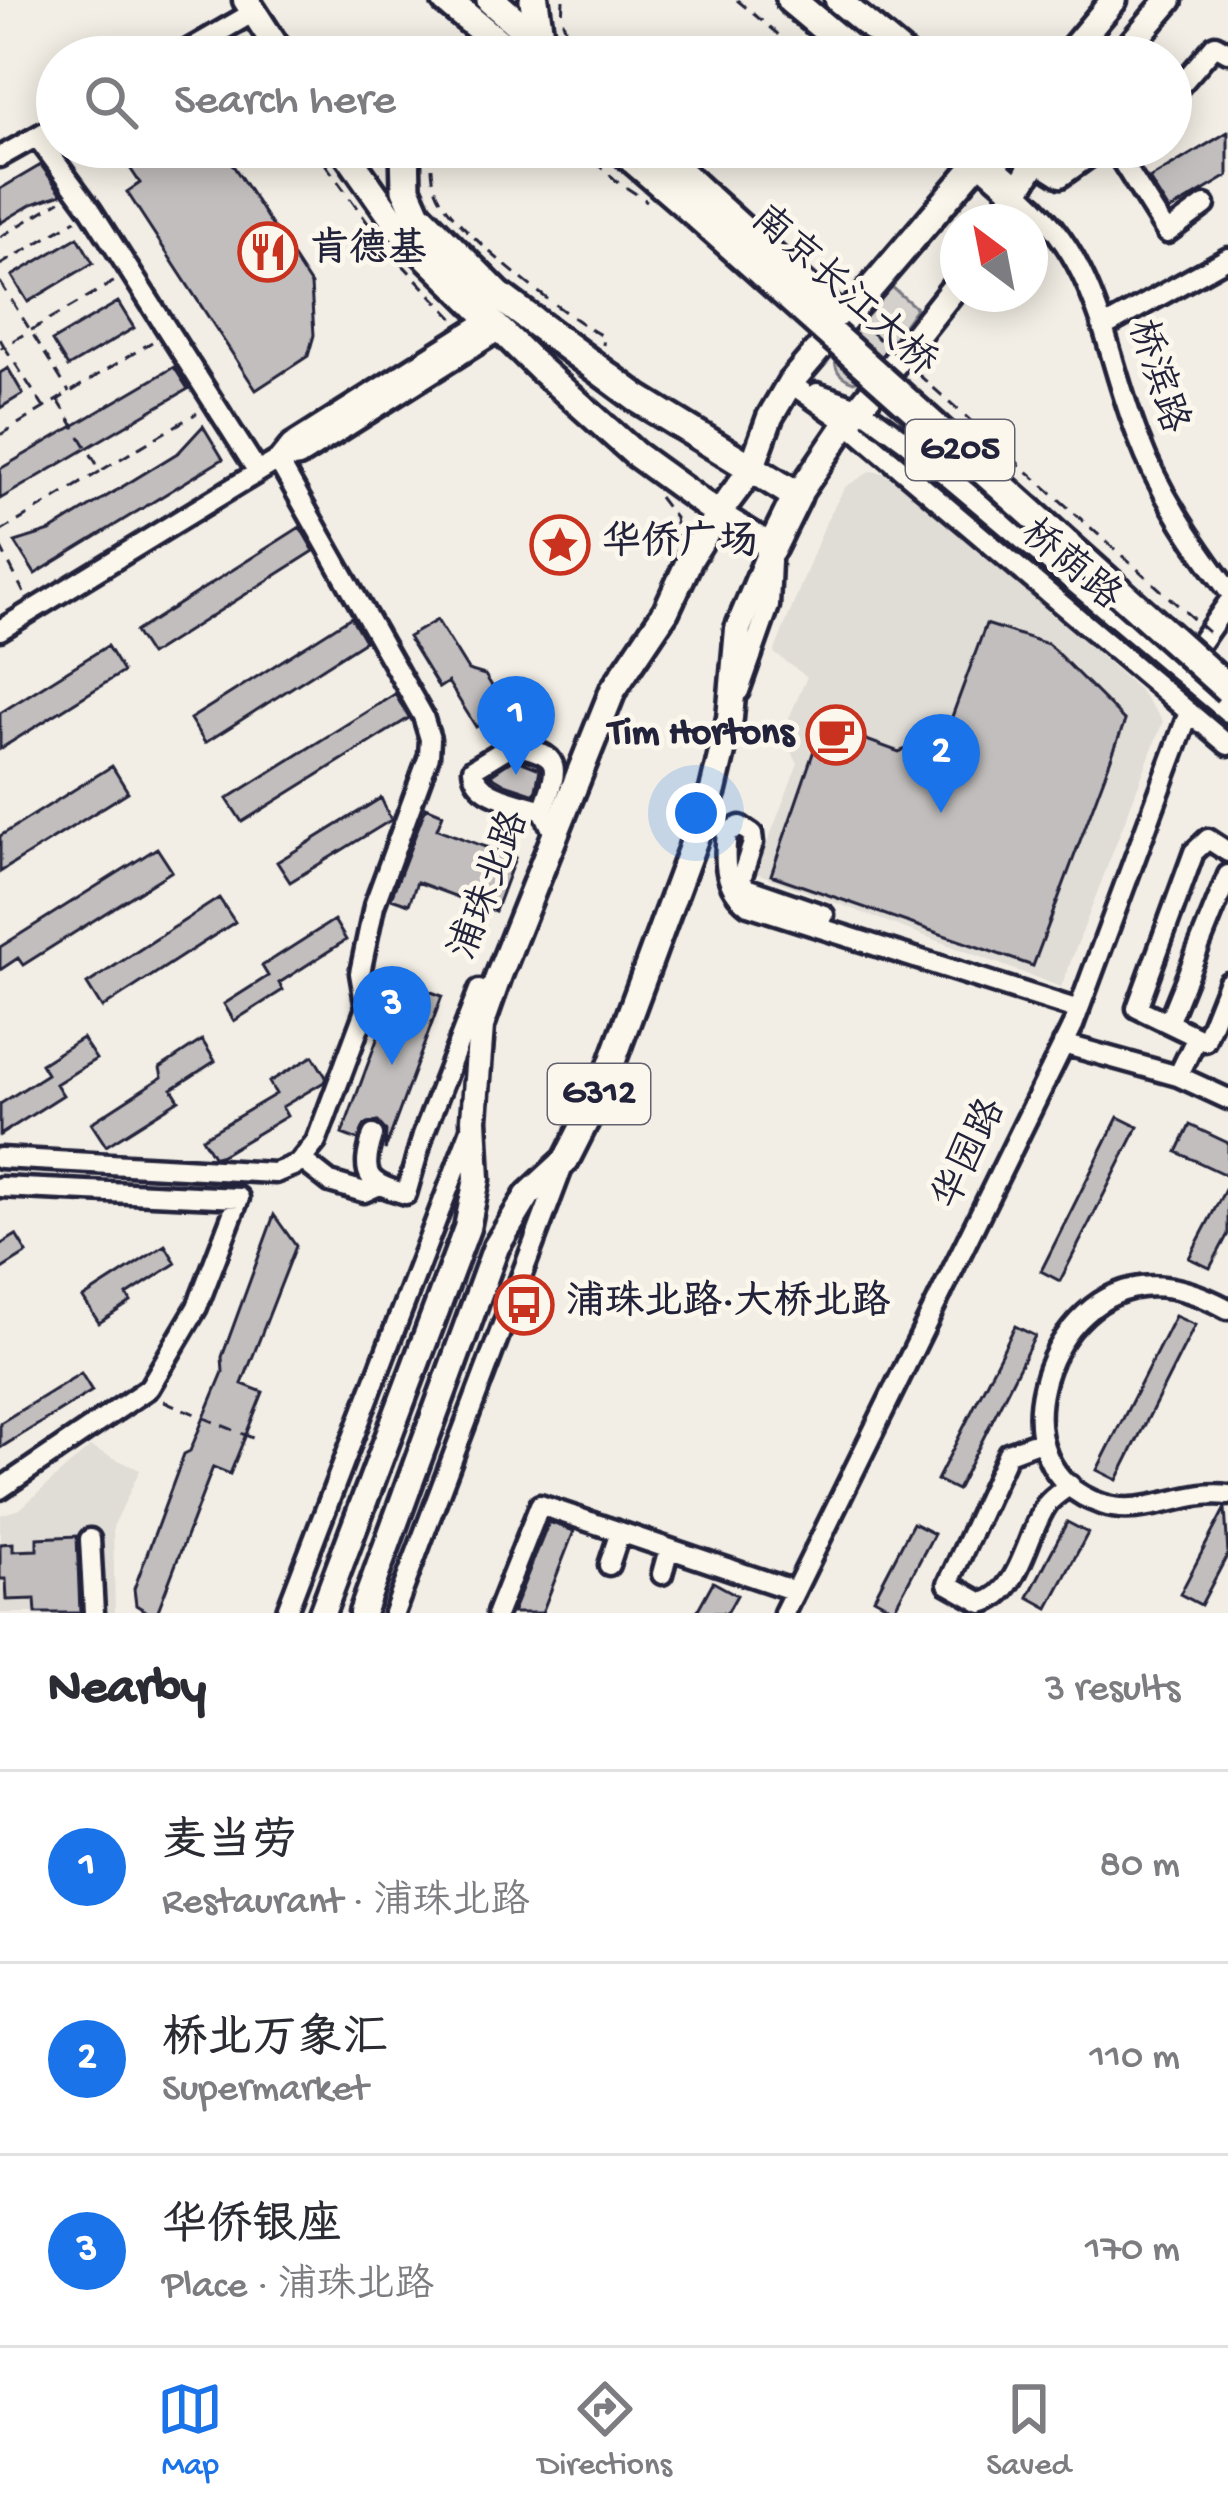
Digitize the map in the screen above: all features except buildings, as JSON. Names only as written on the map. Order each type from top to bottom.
[{"type":"highway","points":[[446,0],[489,36]]},
{"type":"highway","points":[[490,0],[533,36]]},
{"type":"highway","points":[[534,0],[544,36]]},
{"type":"highway","points":[[791,0],[834,36]]},
{"type":"highway","points":[[406,168],[406,189],[417,214],[499,295],[598,370],[796,496]]},
{"type":"highway","name":"南京长江大桥","points":[[648,168],[700,205],[1228,664]]},
{"type":"highway","name":"南京长江大桥","points":[[669,168],[700,205],[1228,689]]},
{"type":"highway","points":[[996,168],[1016,190]]},
{"type":"highway","name":"G312","points":[[772,547],[796,496]]},
{"type":"main road","points":[[838,0],[882,36]]},
{"type":"main road","points":[[1084,36],[1114,0]]},
{"type":"main road","points":[[1138,36],[1169,0]]},
{"type":"main road","points":[[250,6],[270,36]]},
{"type":"main road","points":[[357,168],[404,235],[635,454],[772,547]]},
{"type":"main road","name":"浦珠北路","points":[[322,1613],[467,1228],[477,1179],[474,1119],[481,1026],[613,690],[666,611],[691,557],[751,470],[770,417],[790,383],[966,168]]},
{"type":"main road","points":[[1008,204],[1025,168]]},
{"type":"main road","name":"G312","points":[[796,496],[940,306]]},
{"type":"main road","name":"G312","points":[[362,1613],[496,1247],[529,1195],[566,1160],[603,1087],[713,790],[730,718],[738,629],[772,547]]},
{"type":"street","points":[[206,36],[250,6]]},
{"type":"street","points":[[1192,76],[1221,48],[1228,28]]},
{"type":"street","points":[[0,158],[36,138]]},
{"type":"street","points":[[60,168],[258,472]]},
{"type":"street","points":[[1051,168],[1061,177],[1079,168]]},
{"type":"street","points":[[1127,168],[1167,233],[1205,205]]},
{"type":"street","name":"桥滨路","points":[[1016,190],[1058,230],[1079,267],[1104,327],[1137,436],[1158,482],[1228,590]]},
{"type":"street","points":[[1104,327],[1228,258]]},
{"type":"street","points":[[0,630],[278,460],[291,444],[495,325]]},
{"type":"street","name":"桥荫路","points":[[790,383],[908,443],[1228,712]]},
{"type":"street","name":"桥荫路","points":[[854,416],[1228,745]]},
{"type":"street","points":[[0,1158],[275,1173],[302,1160],[316,1142],[366,1008],[360,973],[374,905],[429,756],[430,739],[423,716],[278,460]]},
{"type":"street","points":[[1180,671],[1228,603]]},
{"type":"street","name":"华园路","points":[[784,1613],[1064,1044],[1189,712]]},
{"type":"street","points":[[543,810],[483,789],[473,769],[512,745],[547,755],[556,773],[543,810],[554,834]]},
{"type":"street","points":[[824,915],[746,888],[741,879],[752,834],[740,826],[727,832],[724,858],[729,884],[748,905],[1078,1010]]},
{"type":"street","points":[[1228,852],[1208,839],[1194,852],[1137,1008],[1205,1041],[1228,983]]},
{"type":"street","points":[[1168,1023],[1228,875]]},
{"type":"street","points":[[373,1135],[365,1158],[369,1179],[406,1194],[479,990]]},
{"type":"street","points":[[1178,1076],[1197,1037]]},
{"type":"street","points":[[1064,1044],[1178,1076],[1228,1099]]},
{"type":"street","points":[[286,1613],[474,1119]]},
{"type":"street","points":[[302,1160],[330,1182],[364,1192],[377,1186]]},
{"type":"street","points":[[394,1613],[566,1160]]},
{"type":"street","points":[[413,1169],[452,1183]]},
{"type":"street","points":[[0,1187],[238,1198],[197,1307],[148,1388],[0,1490]]},
{"type":"street","points":[[1228,1309],[1205,1296],[1164,1287],[1143,1286],[1108,1298],[1076,1327],[1050,1367],[1038,1414],[1040,1441],[1054,1469],[1097,1503],[1132,1508],[1228,1495]]},
{"type":"street","points":[[1040,1441],[1009,1454],[948,1584],[982,1604],[991,1601],[1015,1572],[1048,1501],[1070,1485]]},
{"type":"street","points":[[497,1613],[540,1505],[795,1592]]},
{"type":"street","points":[[609,1565],[620,1532]]},
{"type":"street","points":[[90,1539],[94,1613]]},
{"type":"street","points":[[662,1574],[669,1549]]},
{"type":"path","points":[[563,0],[570,36]]},
{"type":"path","points":[[737,0],[781,36]]},
{"type":"path","points":[[327,168],[340,188]]},
{"type":"path","points":[[433,168],[445,206],[469,232],[553,304],[604,337],[598,370]]},
{"type":"path","points":[[601,168],[657,207]]},
{"type":"path","points":[[0,237],[77,191]]},
{"type":"path","points":[[0,265],[91,211]]},
{"type":"path","points":[[2,347],[131,272]]},
{"type":"path","points":[[0,282],[69,393]]},
{"type":"path","points":[[851,315],[1208,632]]},
{"type":"path","points":[[0,435],[170,331]]},
{"type":"path","points":[[0,338],[44,408]]},
{"type":"path","points":[[58,400],[101,471]]},
{"type":"path","points":[[0,532],[215,403]]},
{"type":"path","points":[[0,547],[33,611]]},
{"type":"path","points":[[148,1388],[172,1407],[256,1439]]},
{"type":"shaded area","points":[[892,287],[916,308],[868,376],[854,382],[840,374],[835,363],[838,350]]},
{"type":"shaded area","points":[[871,471],[883,473],[920,501],[1048,609],[1140,691],[1163,721],[1061,987],[756,873],[798,763],[781,736],[807,677],[774,653],[826,522],[845,487]]},
{"type":"shaded area","points":[[90,1447],[140,1470],[113,1527],[115,1613],[0,1613],[0,1515],[20,1509]]},
{"type":"place","name":"肯德基","points":[[268,252]]},
{"type":"place","name":"华侨广场","points":[[560,545]]},
{"type":"place","name":"Tim Hortons","points":[[836,735]]},
{"type":"place","name":"麦当劳","points":[[516,775]]},
{"type":"place","name":"桥北万象汇","points":[[941,813]]},
{"type":"place","name":"华侨银座","points":[[392,1065]]},
{"type":"place","name":"浦珠北路·大桥北路","points":[[524,1305]]}]
